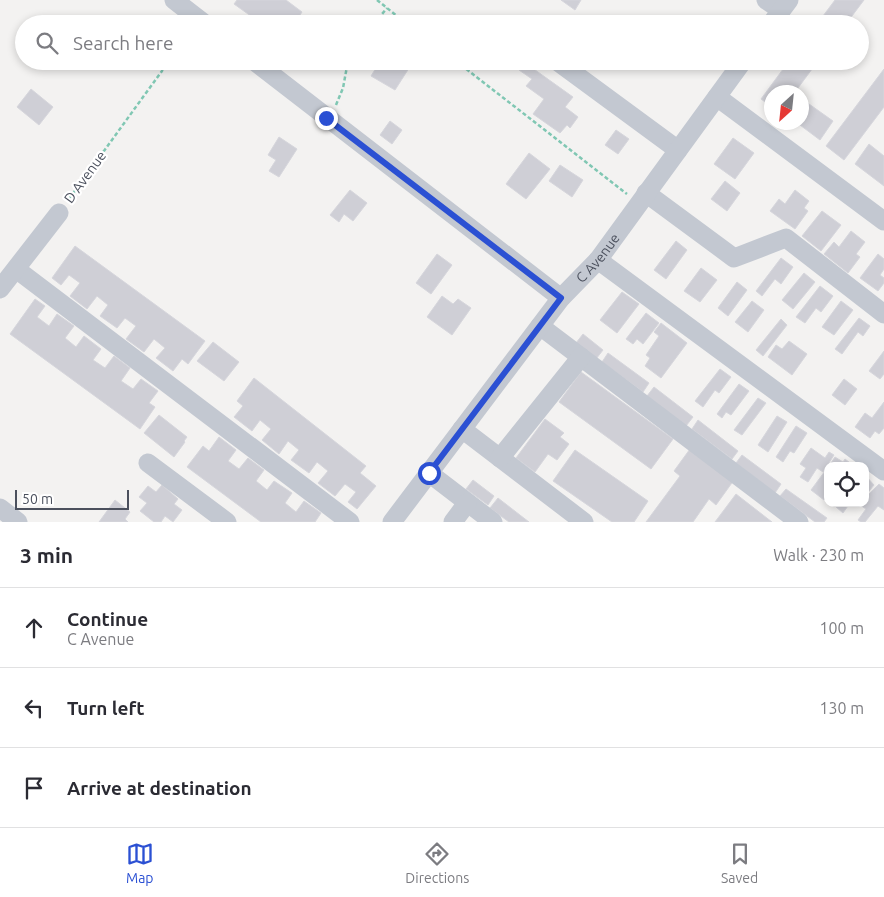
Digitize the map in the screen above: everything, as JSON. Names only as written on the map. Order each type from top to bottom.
[{"type":"street","points":[[174,0],[193,15]]},
{"type":"street","points":[[265,70],[561,298]]},
{"type":"street","points":[[569,70],[678,150]]},
{"type":"street","name":"C Avenue","points":[[392,522],[561,298],[598,260],[737,70]]},
{"type":"street","points":[[717,96],[884,221]]},
{"type":"street","points":[[643,198],[734,258],[786,238],[884,314]]},
{"type":"street","name":"D Avenue","points":[[0,289],[59,213]]},
{"type":"street","points":[[598,260],[884,471]]},
{"type":"street","points":[[16,269],[350,522]]},
{"type":"street","points":[[540,326],[799,522]]},
{"type":"street","points":[[500,458],[580,357]]},
{"type":"street","points":[[462,429],[584,522]]},
{"type":"street","points":[[148,463],[227,522]]},
{"type":"street","points":[[429,473],[493,522]]},
{"type":"street","points":[[453,522],[468,503]]},
{"type":"street","points":[[0,508],[18,522]]},
{"type":"path","points":[[377,0],[397,15]]},
{"type":"path","points":[[382,15],[388,8]]},
{"type":"path","name":"D Avenue","points":[[59,213],[162,70]]},
{"type":"path","points":[[326,118],[340,100],[346,70]]},
{"type":"path","points":[[468,70],[643,198]]},
{"type":"building","points":[[237,0],[286,0],[302,12],[300,15],[249,15],[234,4]]},
{"type":"building","points":[[561,0],[581,0],[575,10]]},
{"type":"building","points":[[835,0],[864,0],[853,15],[824,15]]},
{"type":"building","points":[[884,69],[884,107],[844,160],[826,146]]},
{"type":"building","points":[[375,70],[408,70],[395,90],[371,76]]},
{"type":"building","points":[[519,70],[535,70],[573,97],[565,107],[578,117],[570,128],[567,125],[560,133],[533,114],[544,99],[526,86],[532,79]]},
{"type":"building","points":[[782,70],[811,70],[800,85],[771,85]]},
{"type":"building","points":[[31,89],[53,107],[39,125],[17,107]]},
{"type":"building","points":[[809,104],[833,121],[820,140],[807,130],[809,130]]},
{"type":"building","points":[[390,121],[402,130],[392,144],[380,135]]},
{"type":"building","points":[[616,130],[629,139],[618,154],[605,145]]},
{"type":"building","points":[[279,137],[297,149],[279,177],[269,171],[276,160],[268,155]]},
{"type":"building","points":[[733,138],[754,153],[735,179],[714,164]]},
{"type":"building","points":[[869,144],[884,156],[884,186],[855,164]]},
{"type":"building","points":[[529,153],[550,169],[526,199],[506,184]]},
{"type":"building","points":[[560,165],[583,180],[572,197],[549,181]]},
{"type":"building","points":[[725,181],[740,193],[727,211],[711,199]]},
{"type":"building","points":[[350,190],[367,203],[353,221],[344,214],[339,222],[330,215]]},
{"type":"building","points":[[795,190],[809,201],[804,208],[808,211],[795,229],[770,211],[779,199],[785,204]]},
{"type":"building","points":[[822,211],[841,225],[821,251],[802,236]]},
{"type":"building","points":[[851,231],[865,242],[856,254],[860,257],[848,273],[824,254],[834,242],[839,247]]},
{"type":"building","points":[[676,241],[687,250],[666,279],[654,270]]},
{"type":"building","points":[[75,246],[205,341],[188,364],[182,359],[173,371],[156,358],[165,348],[154,339],[144,352],[126,339],[136,326],[125,318],[117,328],[100,316],[108,305],[97,296],[87,309],[70,296],[80,283],[69,275],[61,285],[52,278]]},
{"type":"building","points":[[437,254],[452,265],[431,294],[416,283]]},
{"type":"building","points":[[878,254],[884,259],[884,269],[880,275],[884,278],[884,283],[878,291],[860,278]]},
{"type":"building","points":[[781,258],[793,267],[781,284],[775,279],[762,296],[756,291]]},
{"type":"building","points":[[701,268],[717,280],[700,302],[684,291]]},
{"type":"building","points":[[804,273],[815,282],[793,309],[782,300]]},
{"type":"building","points":[[737,282],[747,290],[728,316],[718,308]]},
{"type":"building","points":[[820,286],[833,296],[821,312],[816,308],[805,323],[796,317]]},
{"type":"building","points":[[622,292],[639,304],[617,333],[600,320]]},
{"type":"building","points":[[442,296],[453,304],[458,299],[471,308],[452,335],[427,317]]},
{"type":"building","points":[[35,299],[45,306],[37,317],[49,326],[57,314],[74,326],[65,338],[76,347],[84,336],[101,349],[93,360],[105,368],[114,356],[130,368],[121,381],[133,389],[141,379],[158,391],[149,403],[155,407],[140,429],[10,334]]},
{"type":"building","points":[[752,301],[764,310],[748,332],[735,322]]},
{"type":"building","points":[[841,301],[853,310],[834,335],[822,327]]},
{"type":"building","points":[[646,313],[659,323],[643,344],[637,339],[633,344],[626,339]]},
{"type":"building","points":[[859,318],[870,326],[863,336],[858,332],[842,354],[835,349]]},
{"type":"building","points":[[781,319],[787,325],[763,356],[756,350]]},
{"type":"building","points":[[661,323],[687,343],[661,378],[645,366],[650,358],[646,355],[659,336],[654,332]]},
{"type":"building","points":[[583,334],[603,350],[596,359],[576,343]]},
{"type":"building","points":[[789,341],[807,354],[792,375],[768,357],[776,345],[782,349]]},
{"type":"building","points":[[213,342],[239,362],[224,381],[197,361]]},
{"type":"building","points":[[884,351],[884,374],[880,379],[869,371]]},
{"type":"building","points":[[608,353],[649,383],[643,392],[602,362]]},
{"type":"building","points":[[720,369],[731,377],[719,393],[715,390],[703,407],[695,401]]},
{"type":"building","points":[[581,372],[673,439],[651,469],[559,402]]},
{"type":"building","points":[[254,378],[366,466],[360,473],[376,486],[357,509],[348,502],[356,492],[345,484],[335,496],[318,483],[328,471],[317,462],[309,473],[291,460],[299,450],[288,441],[279,454],[262,440],[271,429],[260,420],[252,431],[234,417],[243,406],[237,401]]},
{"type":"building","points":[[844,379],[857,389],[845,405],[832,395]]},
{"type":"building","points":[[739,384],[749,391],[731,415],[726,412],[722,418],[717,414]]},
{"type":"building","points":[[654,387],[693,417],[686,426],[647,396]]},
{"type":"building","points":[[758,398],[766,403],[742,435],[734,430]]},
{"type":"building","points":[[884,402],[884,428],[879,434],[875,431],[870,438],[855,427],[865,413],[872,418]]},
{"type":"building","points":[[159,415],[187,437],[174,457],[144,433]]},
{"type":"building","points":[[777,416],[787,422],[768,452],[758,445]]},
{"type":"building","points":[[545,419],[564,433],[560,437],[569,444],[557,460],[548,454],[535,472],[516,458]]},
{"type":"building","points":[[698,420],[738,451],[732,459],[692,429]]},
{"type":"building","points":[[796,426],[807,433],[794,453],[790,451],[783,462],[776,457]]},
{"type":"building","points":[[219,437],[236,450],[228,461],[239,469],[248,458],[264,470],[256,481],[267,490],[274,481],[292,493],[285,503],[296,512],[304,501],[321,513],[315,522],[261,522],[187,467],[203,446],[209,451]]},
{"type":"building","points":[[811,448],[825,458],[829,452],[834,455],[829,462],[824,462],[823,472],[817,468],[808,482],[800,477],[806,468],[800,464]]},
{"type":"building","points":[[690,449],[734,480],[716,505],[709,499],[693,522],[646,522],[680,476],[674,471]]},
{"type":"building","points":[[575,450],[648,501],[634,522],[612,522],[553,481]]},
{"type":"building","points":[[742,455],[781,484],[775,493],[736,463]]},
{"type":"building","points":[[835,457],[843,462],[832,462]]},
{"type":"building","points":[[824,472],[824,500],[811,490]]},
{"type":"building","points":[[869,479],[874,485],[869,491]]},
{"type":"building","points":[[473,480],[494,496],[488,505],[466,489]]},
{"type":"building","points":[[879,484],[884,488],[884,510],[878,506],[865,522],[861,522],[858,520],[866,509],[863,507],[869,507],[869,494]]},
{"type":"building","points":[[162,485],[178,499],[174,504],[182,510],[173,522],[165,516],[161,522],[154,522],[140,511],[147,503],[139,497],[148,486],[156,492]]},
{"type":"building","points":[[786,489],[827,518],[824,522],[815,522],[780,496]]},
{"type":"building","points":[[736,494],[772,522],[715,522]]},
{"type":"building","points":[[498,498],[529,522],[509,522],[490,508]]},
{"type":"building","points":[[115,500],[130,512],[125,519],[128,522],[99,522]]},
{"type":"building","points":[[836,507],[847,507],[843,513]]},
{"type":"route","points":[[326,118],[561,298],[429,473]]}]
